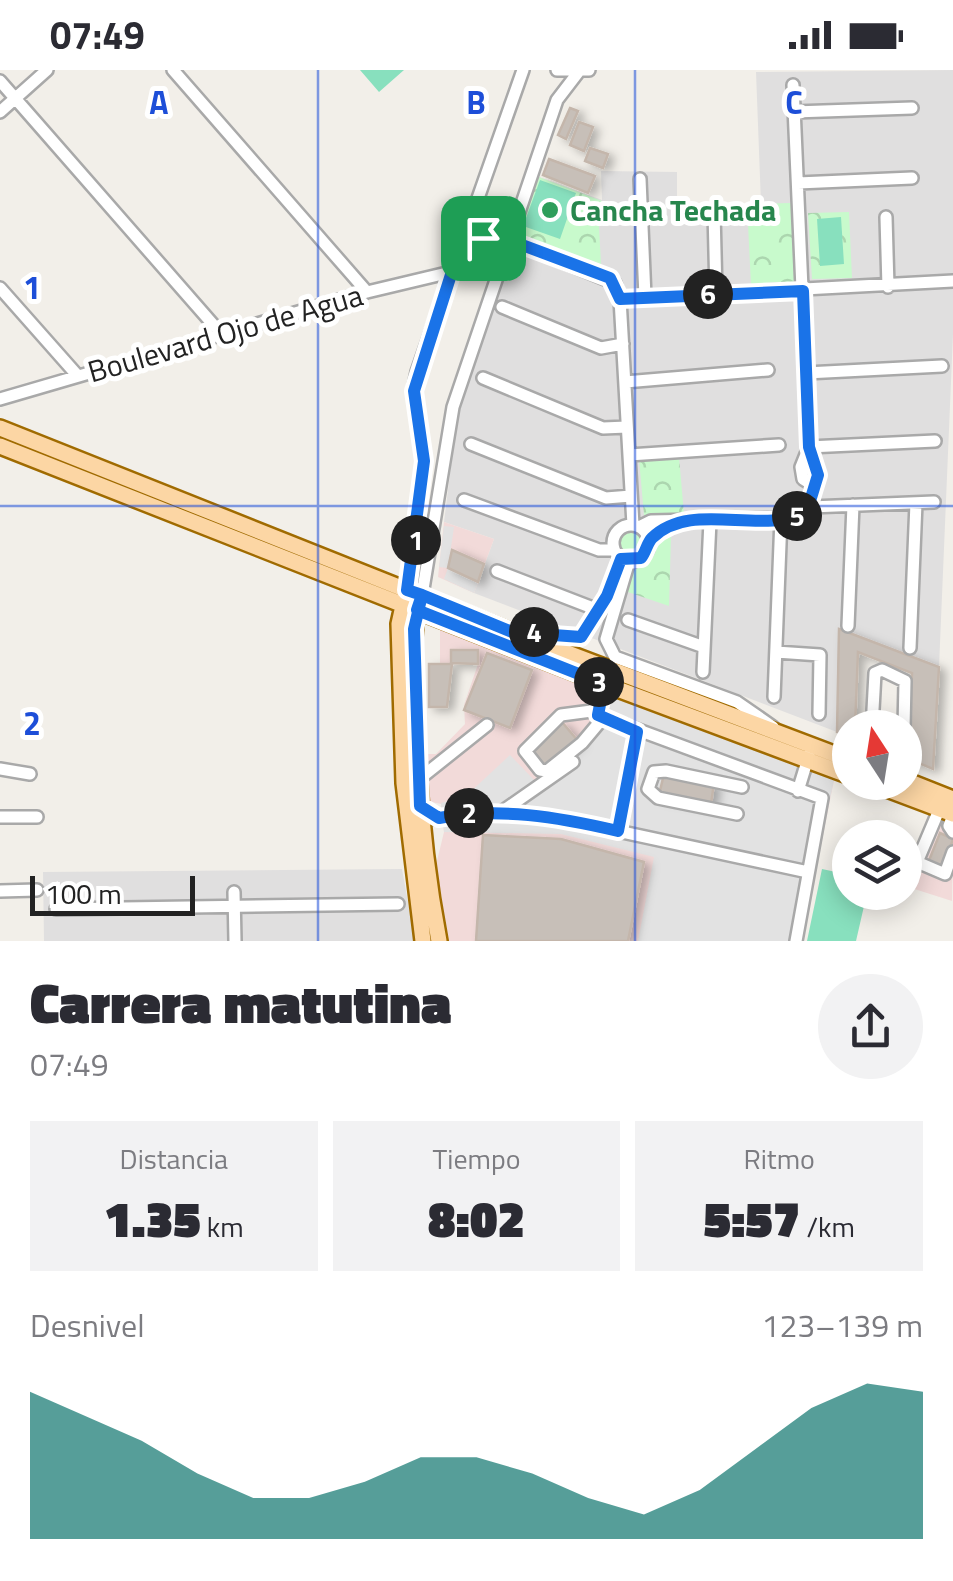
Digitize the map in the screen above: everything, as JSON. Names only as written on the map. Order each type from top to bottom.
[{"type":"main road","points":[[0,428],[604,684],[810,753],[832,757]]},
{"type":"main road","points":[[0,446],[412,600],[512,632],[784,736],[832,766]]},
{"type":"main road","points":[[412,600],[418,780],[410,838],[423,941]]},
{"type":"main road","points":[[412,600],[398,624],[416,809],[439,941]]},
{"type":"main road","points":[[922,787],[953,799]]},
{"type":"main road","points":[[914,800],[948,813]]},
{"type":"main road","points":[[410,838],[416,809]]},
{"type":"street","points":[[0,112],[47,70]]},
{"type":"street","points":[[173,70],[367,292]]},
{"type":"street","points":[[412,600],[424,461],[414,391],[451,272],[523,70]]},
{"type":"street","points":[[556,70],[582,71]]},
{"type":"street","points":[[412,600],[452,407],[557,100],[582,71]]},
{"type":"street","points":[[0,81],[224,337]]},
{"type":"street","points":[[793,86],[809,447],[802,467],[803,479],[812,484],[810,507]]},
{"type":"street","points":[[794,112],[912,108]]},
{"type":"street","points":[[798,184],[912,178]]},
{"type":"street","points":[[640,179],[644,297]]},
{"type":"street","points":[[714,211],[716,294]]},
{"type":"street","points":[[886,217],[888,286]]},
{"type":"street","points":[[462,240],[509,240],[610,278],[620,299],[631,496],[636,526],[648,541]]},
{"type":"street","name":"Boulevard Ojo de Agua","points":[[0,399],[224,337],[367,292],[451,272],[499,269]]},
{"type":"street","points":[[620,299],[953,282]]},
{"type":"street","points":[[0,288],[77,375]]},
{"type":"street","points":[[502,307],[601,348],[623,344]]},
{"type":"street","points":[[806,374],[942,366]]},
{"type":"street","points":[[626,382],[768,370]]},
{"type":"street","points":[[482,378],[603,428],[628,427]]},
{"type":"street","points":[[809,447],[936,441]]},
{"type":"street","points":[[471,444],[606,498],[631,496]]},
{"type":"street","points":[[629,455],[779,446]]},
{"type":"street","points":[[464,500],[621,557],[645,554],[648,541],[674,523]]},
{"type":"street","points":[[910,648],[916,502]]},
{"type":"street","points":[[784,736],[737,702],[615,657],[608,650],[606,639],[621,557],[616,532],[651,522],[781,518],[800,516],[810,507],[934,502]]},
{"type":"street","points":[[848,626],[853,505]]},
{"type":"street","points":[[774,698],[781,518]]},
{"type":"street","points":[[703,672],[710,522]]},
{"type":"street","points":[[512,632],[581,637],[598,610],[621,557]]},
{"type":"street","points":[[497,572],[598,610]]},
{"type":"street","points":[[628,620],[704,647]]},
{"type":"street","points":[[776,652],[820,655],[819,714]]},
{"type":"street","points":[[873,710],[875,673],[882,670],[905,681],[904,710]]},
{"type":"street","points":[[604,684],[601,714],[582,742],[547,771],[540,770],[525,751],[561,715],[601,714],[637,732],[822,798],[796,941]]},
{"type":"street","points":[[418,780],[488,725]]},
{"type":"street","points":[[618,831],[637,732]]},
{"type":"street","points":[[798,791],[810,753]]},
{"type":"street","points":[[500,812],[573,762]]},
{"type":"street","points":[[0,769],[30,774]]},
{"type":"street","points":[[737,814],[658,798],[648,789],[649,780],[654,772],[666,770],[742,787]]},
{"type":"street","points":[[416,809],[439,818],[500,812],[618,831],[808,872]]},
{"type":"street","points":[[948,813],[953,832]]},
{"type":"street","points":[[948,813],[917,862],[945,874],[953,852]]},
{"type":"street","points":[[0,817],[37,816]]},
{"type":"street","points":[[0,891],[36,890]]},
{"type":"street","points":[[234,892],[235,941]]},
{"type":"street","points":[[56,909],[398,904]]},
{"type":"shaded area","points":[[953,70],[953,334],[939,667],[840,629],[838,710],[832,710],[832,730],[474,593],[494,539],[444,522],[458,410],[539,177],[602,200],[601,171],[677,172],[677,206],[761,204],[756,72]]},
{"type":"shaded area","points":[[444,522],[494,539],[474,593],[438,577]]},
{"type":"shaded area","points":[[444,526],[454,527],[448,568],[439,567]]},
{"type":"shaded area","points":[[448,568],[478,582],[474,593],[444,579]]},
{"type":"shaded area","points":[[440,629],[478,639],[832,779],[802,941],[449,941],[436,865],[444,832],[441,804],[427,801],[423,754],[436,754],[465,724],[464,705],[478,664],[440,663]]},
{"type":"shaded area","points":[[598,689],[832,779],[799,941],[638,941],[654,857],[561,834],[444,832],[441,803],[466,796],[510,755],[536,782],[598,732],[593,714]]},
{"type":"shaded area","points":[[928,815],[953,825],[952,901],[922,891],[922,834]]},
{"type":"shaded area","points":[[402,869],[415,941],[44,941],[43,872]]},
{"type":"green space","points":[[360,70],[404,70],[379,92]]},
{"type":"green space","points":[[539,177],[602,201],[603,209],[598,207],[601,264],[518,235]]},
{"type":"green space","name":"Cancha Techada","points":[[540,180],[576,193],[560,239],[523,226]]},
{"type":"green space","points":[[791,203],[794,283],[751,285],[747,204]]},
{"type":"green space","points":[[849,212],[852,278],[812,279],[808,213]]},
{"type":"green space","points":[[841,217],[844,264],[820,266],[817,219]]},
{"type":"green space","points":[[679,457],[684,514],[644,515],[639,459]]},
{"type":"green space","points":[[631,530],[640,534],[644,543],[640,552],[631,556],[622,552],[618,543],[622,534]]},
{"type":"green space","points":[[671,536],[669,606],[625,591],[631,572]]},
{"type":"green space","points":[[822,869],[832,871],[832,910],[863,910],[856,941],[807,941]]},
{"type":"building","points":[[570,108],[578,111],[566,139],[558,135]]},
{"type":"building","points":[[579,122],[593,127],[584,151],[570,145]]},
{"type":"building","points":[[590,148],[608,154],[603,168],[585,161]]},
{"type":"building","points":[[549,159],[595,176],[588,193],[543,175]]},
{"type":"building","points":[[452,550],[484,564],[478,582],[448,568]]},
{"type":"building","points":[[839,629],[939,667],[933,769],[922,764],[922,710],[911,710],[912,673],[858,652],[856,710],[837,710]]},
{"type":"building","points":[[451,650],[478,650],[478,664],[451,663]]},
{"type":"building","points":[[487,653],[532,670],[510,728],[464,710]]},
{"type":"building","points":[[429,664],[452,664],[447,707],[429,707]]},
{"type":"building","points":[[562,722],[578,741],[544,768],[529,750]]},
{"type":"building","points":[[664,774],[714,783],[711,804],[659,795]]},
{"type":"building","points":[[940,833],[953,839],[943,869],[928,863]]},
{"type":"building","points":[[483,835],[561,839],[644,862],[628,941],[476,941]]},
{"type":"place","name":"Cancha Techada","points":[[550,210]]},
{"type":"route","points":[[483,238],[462,240],[414,391],[424,461],[407,590],[422,595],[417,610],[414,629],[420,806],[439,818],[480,811],[562,818],[618,831],[637,732],[598,715],[604,684],[417,610],[422,595],[512,632],[581,637],[607,596],[621,559],[641,558],[648,541],[674,523],[781,518],[800,516],[807,511],[812,484],[818,475],[809,447],[803,291],[620,299],[610,278],[509,240],[483,238]]}]
